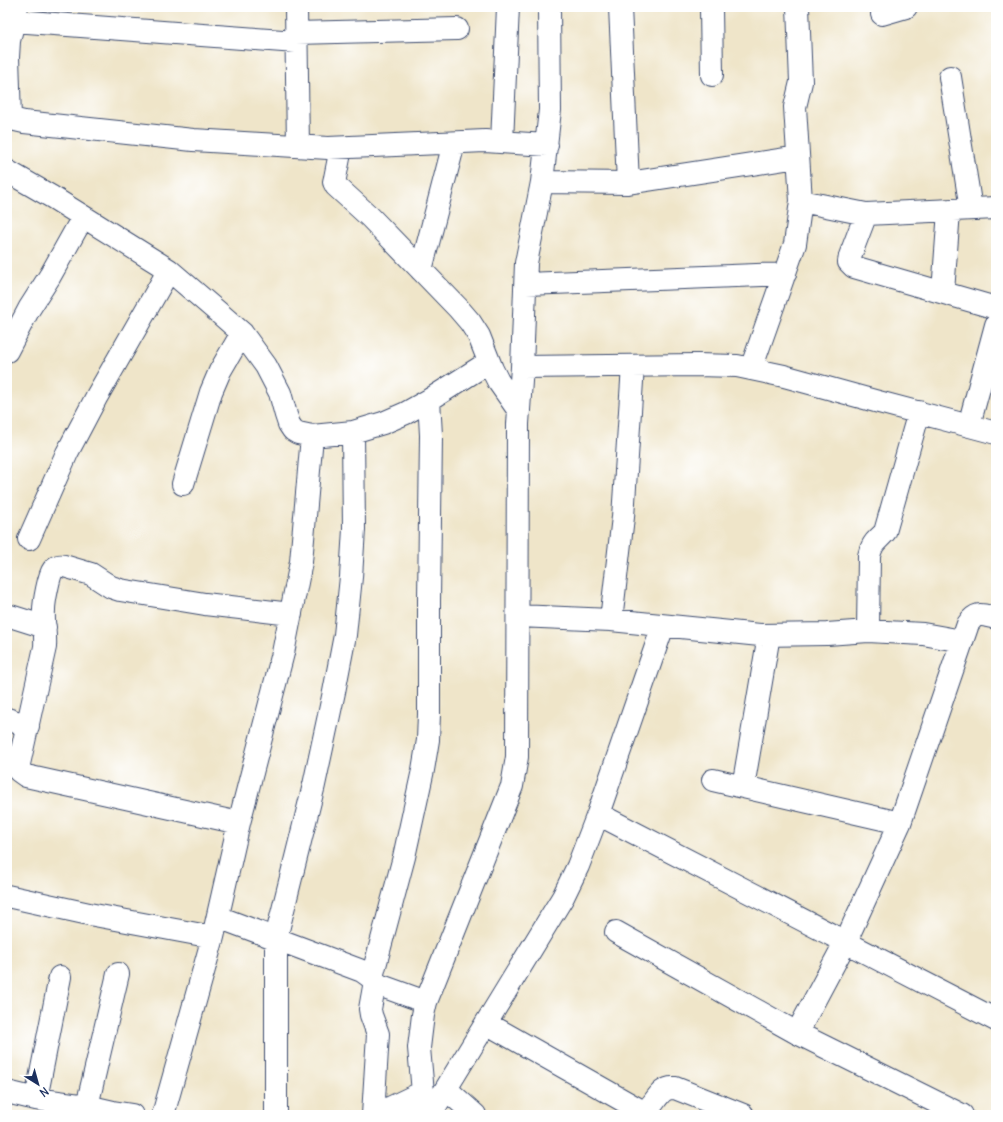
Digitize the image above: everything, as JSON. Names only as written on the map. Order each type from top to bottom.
[{"type":"street","points":[[296,7],[298,146]]},
{"type":"street","points":[[502,142],[508,7]]},
{"type":"street","points":[[426,1115],[419,1048],[426,1002],[512,786],[517,757],[518,424],[526,263],[542,182],[550,110],[549,7]]},
{"type":"street","points":[[620,7],[628,183]]},
{"type":"street","points":[[711,7],[712,76]]},
{"type":"street","points":[[751,370],[795,244],[801,201],[795,107],[801,82],[798,7]]},
{"type":"street","points":[[882,14],[906,7]]},
{"type":"street","points":[[457,29],[296,38],[16,14],[9,41],[8,118],[24,122],[193,140],[328,148],[485,141],[547,144]]},
{"type":"street","points":[[950,78],[971,209]]},
{"type":"street","points":[[421,270],[454,143]]},
{"type":"street","points":[[341,148],[334,178],[336,186],[370,217],[470,322],[479,336],[498,381],[519,411]]},
{"type":"street","points":[[542,182],[628,183],[798,157]]},
{"type":"street","points":[[7,171],[169,270],[242,333],[266,366],[280,393],[289,424],[298,433],[312,436],[353,432],[383,423],[406,413],[429,400],[490,362]]},
{"type":"street","points":[[801,201],[866,214],[996,208]]},
{"type":"street","points":[[943,292],[949,211]]},
{"type":"street","points":[[866,214],[850,256],[849,262],[854,267],[996,308]]},
{"type":"street","points":[[7,351],[29,309],[84,217]]},
{"type":"street","points":[[29,539],[67,453],[97,396],[169,270]]},
{"type":"street","points":[[526,284],[785,274]]},
{"type":"street","points":[[968,425],[996,325]]},
{"type":"street","points":[[183,484],[211,392],[220,371],[242,333]]},
{"type":"street","points":[[611,620],[623,517],[633,366]]},
{"type":"street","points":[[522,367],[737,366],[784,376],[996,433]]},
{"type":"street","points":[[423,1092],[374,1115],[378,1034],[370,1009],[373,979],[404,857],[423,770],[428,740],[430,714],[429,601],[431,435],[429,400]]},
{"type":"street","points":[[868,631],[871,548],[877,539],[885,532],[919,412]]},
{"type":"street","points":[[276,1115],[276,938],[314,785],[345,635],[354,529],[353,432]]},
{"type":"street","points":[[163,1115],[215,927],[239,823],[283,653],[301,562],[312,436]]},
{"type":"street","points":[[239,823],[26,776],[19,771],[18,768],[45,648],[44,601],[51,573],[53,569],[60,565],[91,574],[111,587],[120,590],[205,604],[291,614]]},
{"type":"street","points":[[7,615],[45,627]]},
{"type":"street","points":[[797,1033],[845,943],[900,823],[968,624],[974,616],[983,615],[996,618]]},
{"type":"street","points":[[518,616],[611,620],[760,635],[820,634],[868,631],[923,634],[962,641]]},
{"type":"street","points":[[430,1115],[563,896],[578,866],[598,814],[663,626]]},
{"type":"street","points":[[743,787],[769,635]]},
{"type":"street","points":[[7,719],[28,726]]},
{"type":"street","points":[[713,780],[900,823]]},
{"type":"street","points":[[598,814],[996,1020]]},
{"type":"street","points":[[7,896],[89,914],[215,927],[276,938],[362,971],[383,986],[426,1002]]},
{"type":"street","points":[[616,932],[797,1033],[962,1115]]},
{"type":"street","points":[[87,1106],[118,974]]},
{"type":"street","points":[[36,1099],[60,977]]},
{"type":"street","points":[[486,1023],[640,1110],[648,1108],[663,1090],[670,1087],[743,1115]]},
{"type":"street","points":[[446,1089],[475,1115]]},
{"type":"street","points":[[7,1092],[36,1099],[87,1106],[119,1114]]}]
